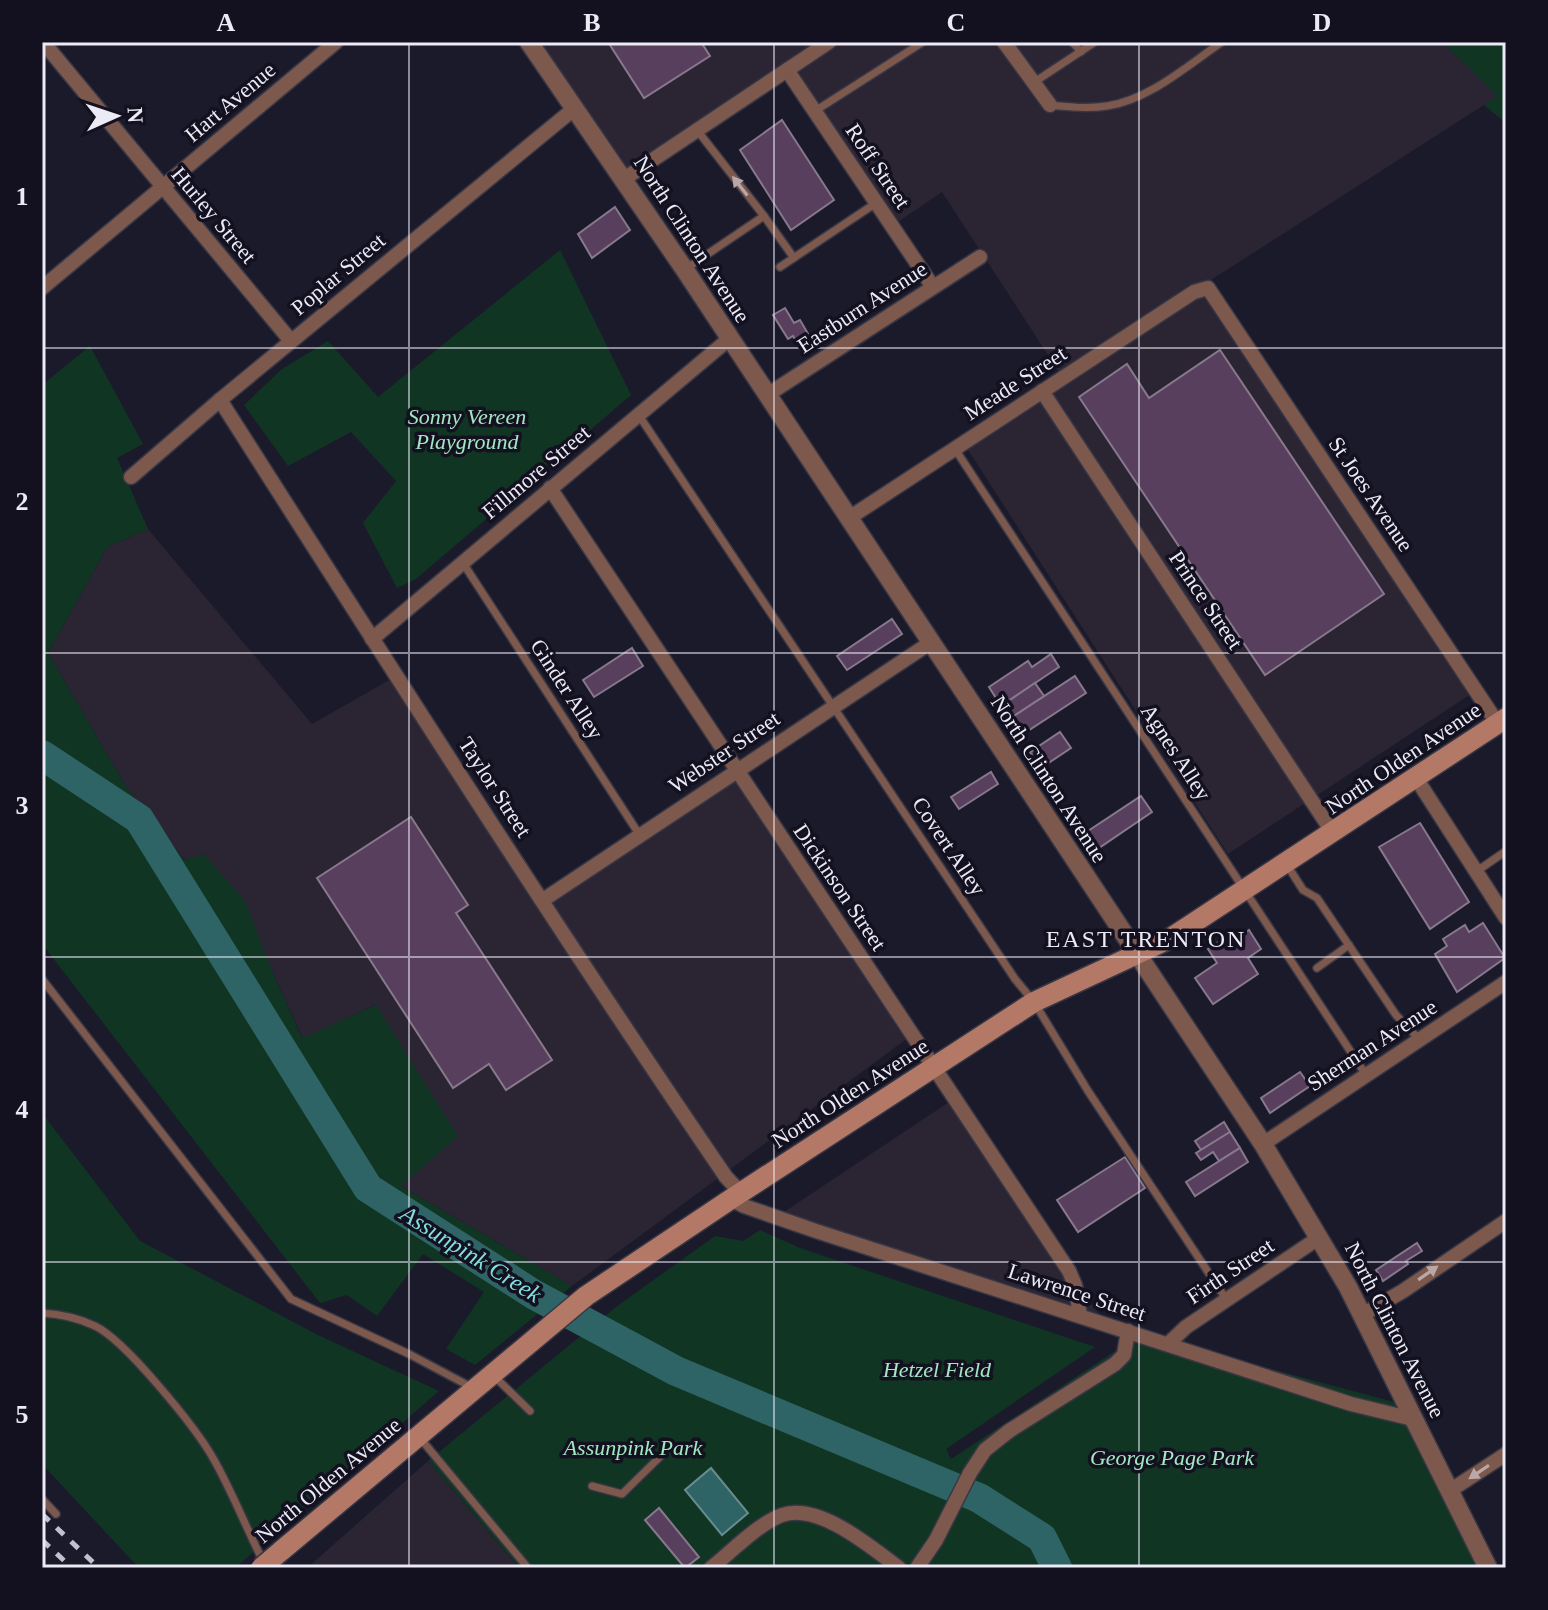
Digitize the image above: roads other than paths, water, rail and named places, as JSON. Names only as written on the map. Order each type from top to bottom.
[{"type":"main road","name":"North Olden Avenue","points":[[264,1568],[586,1296],[1034,1002],[1169,939],[1502,721]]},
{"type":"street","name":"Hurley Street","points":[[43,42],[291,341]]},
{"type":"street","name":"Hart Avenue","points":[[42,288],[336,42]]},
{"type":"street","name":"North Clinton Avenue","points":[[529,42],[685,270],[1263,1144],[1320,1237],[1362,1315],[1488,1568]]},
{"type":"street","points":[[1004,42],[1050,105]]},
{"type":"street","points":[[624,179],[787,70],[820,44]]},
{"type":"street","name":"Roff Street","points":[[787,70],[933,287]]},
{"type":"street","name":"Poplar Street","points":[[131,477],[575,108]]},
{"type":"street","name":"Eastburn Avenue","points":[[767,395],[980,257]]},
{"type":"street","name":"Meade Street","points":[[849,518],[1194,292],[1208,288]]},
{"type":"street","name":"St Joes Avenue","points":[[1208,288],[1502,721]]},
{"type":"street","name":"Fillmore Street","points":[[372,639],[729,339]]},
{"type":"street","name":"Prince Street","points":[[1042,391],[1333,833]]},
{"type":"street","name":"Taylor Street","points":[[220,400],[372,639],[736,1196]]},
{"type":"street","name":"Dickinson Street","points":[[550,488],[1069,1271],[1075,1285],[1080,1315]]},
{"type":"street","name":"Webster Street","points":[[543,900],[930,643]]},
{"type":"street","points":[[1416,778],[1506,918]]},
{"type":"street","name":"Sherman Avenue","points":[[1263,1144],[1506,982]]},
{"type":"street","name":"Lawrence Street","points":[[736,1196],[744,1206],[804,1227],[1351,1404],[1413,1419]]},
{"type":"street","points":[[1362,1315],[1506,1221]]},
{"type":"street","name":"Firth Street","points":[[1168,1344],[1186,1327],[1320,1237]]},
{"type":"street","points":[[917,1568],[985,1450],[1115,1364],[1124,1355],[1128,1331]]},
{"type":"street","points":[[1451,1490],[1506,1454]]},
{"type":"street","points":[[711,1568],[769,1522],[784,1514],[801,1513],[832,1524],[864,1542],[899,1568]]},
{"type":"lane","points":[[815,111],[923,42]]},
{"type":"lane","points":[[1072,42],[1081,52]]},
{"type":"lane","points":[[1033,83],[1095,42]]},
{"type":"lane","points":[[1050,105],[1094,107],[1128,101],[1157,86],[1222,42]]},
{"type":"lane","points":[[697,130],[794,258]]},
{"type":"lane","points":[[780,267],[876,203]]},
{"type":"lane","points":[[685,270],[764,216]]},
{"type":"lane","name":"Covert Alley","points":[[638,414],[1015,979],[1034,1002],[1088,1091],[1226,1299]]},
{"type":"lane","name":"Agnes Alley","points":[[955,449],[1366,1075]]},
{"type":"lane","name":"Ginder Alley","points":[[463,563],[639,834]]},
{"type":"lane","points":[[1475,872],[1506,851]]},
{"type":"lane","points":[[1286,863],[1303,890],[1317,898],[1396,1015],[1419,1040]]},
{"type":"lane","points":[[1317,968],[1349,945]]},
{"type":"lane","points":[[42,979],[291,1299],[409,1354],[475,1389]]},
{"type":"lane","points":[[42,1313],[69,1316],[97,1327],[130,1355],[161,1390],[212,1456],[264,1568]]},
{"type":"lane","points":[[493,1374],[530,1411]]},
{"type":"lane","points":[[418,1436],[528,1568]]},
{"type":"lane","points":[[592,1486],[622,1494],[669,1448]]},
{"type":"lane","points":[[42,1499],[56,1514]]},
{"type":"waterway","name":"Assunpink Creek","points":[[42,755],[139,819],[368,1188],[533,1294],[676,1371],[979,1498],[1042,1538],[1057,1568]]},
{"type":"railway","points":[[42,1514],[99,1568]]},
{"type":"railway","points":[[42,1540],[72,1568]]},
{"type":"district","name":"EAST TRENTON","points":[[1146,939]]},
{"type":"park label","name":"Sonny Vereen Playground","points":[[467,428]]},
{"type":"park label","name":"Hetzel Field","points":[[937,1369]]},
{"type":"park label","name":"Assunpink Park","points":[[633,1447]]},
{"type":"park label","name":"George Page Park","points":[[1172,1457]]}]
